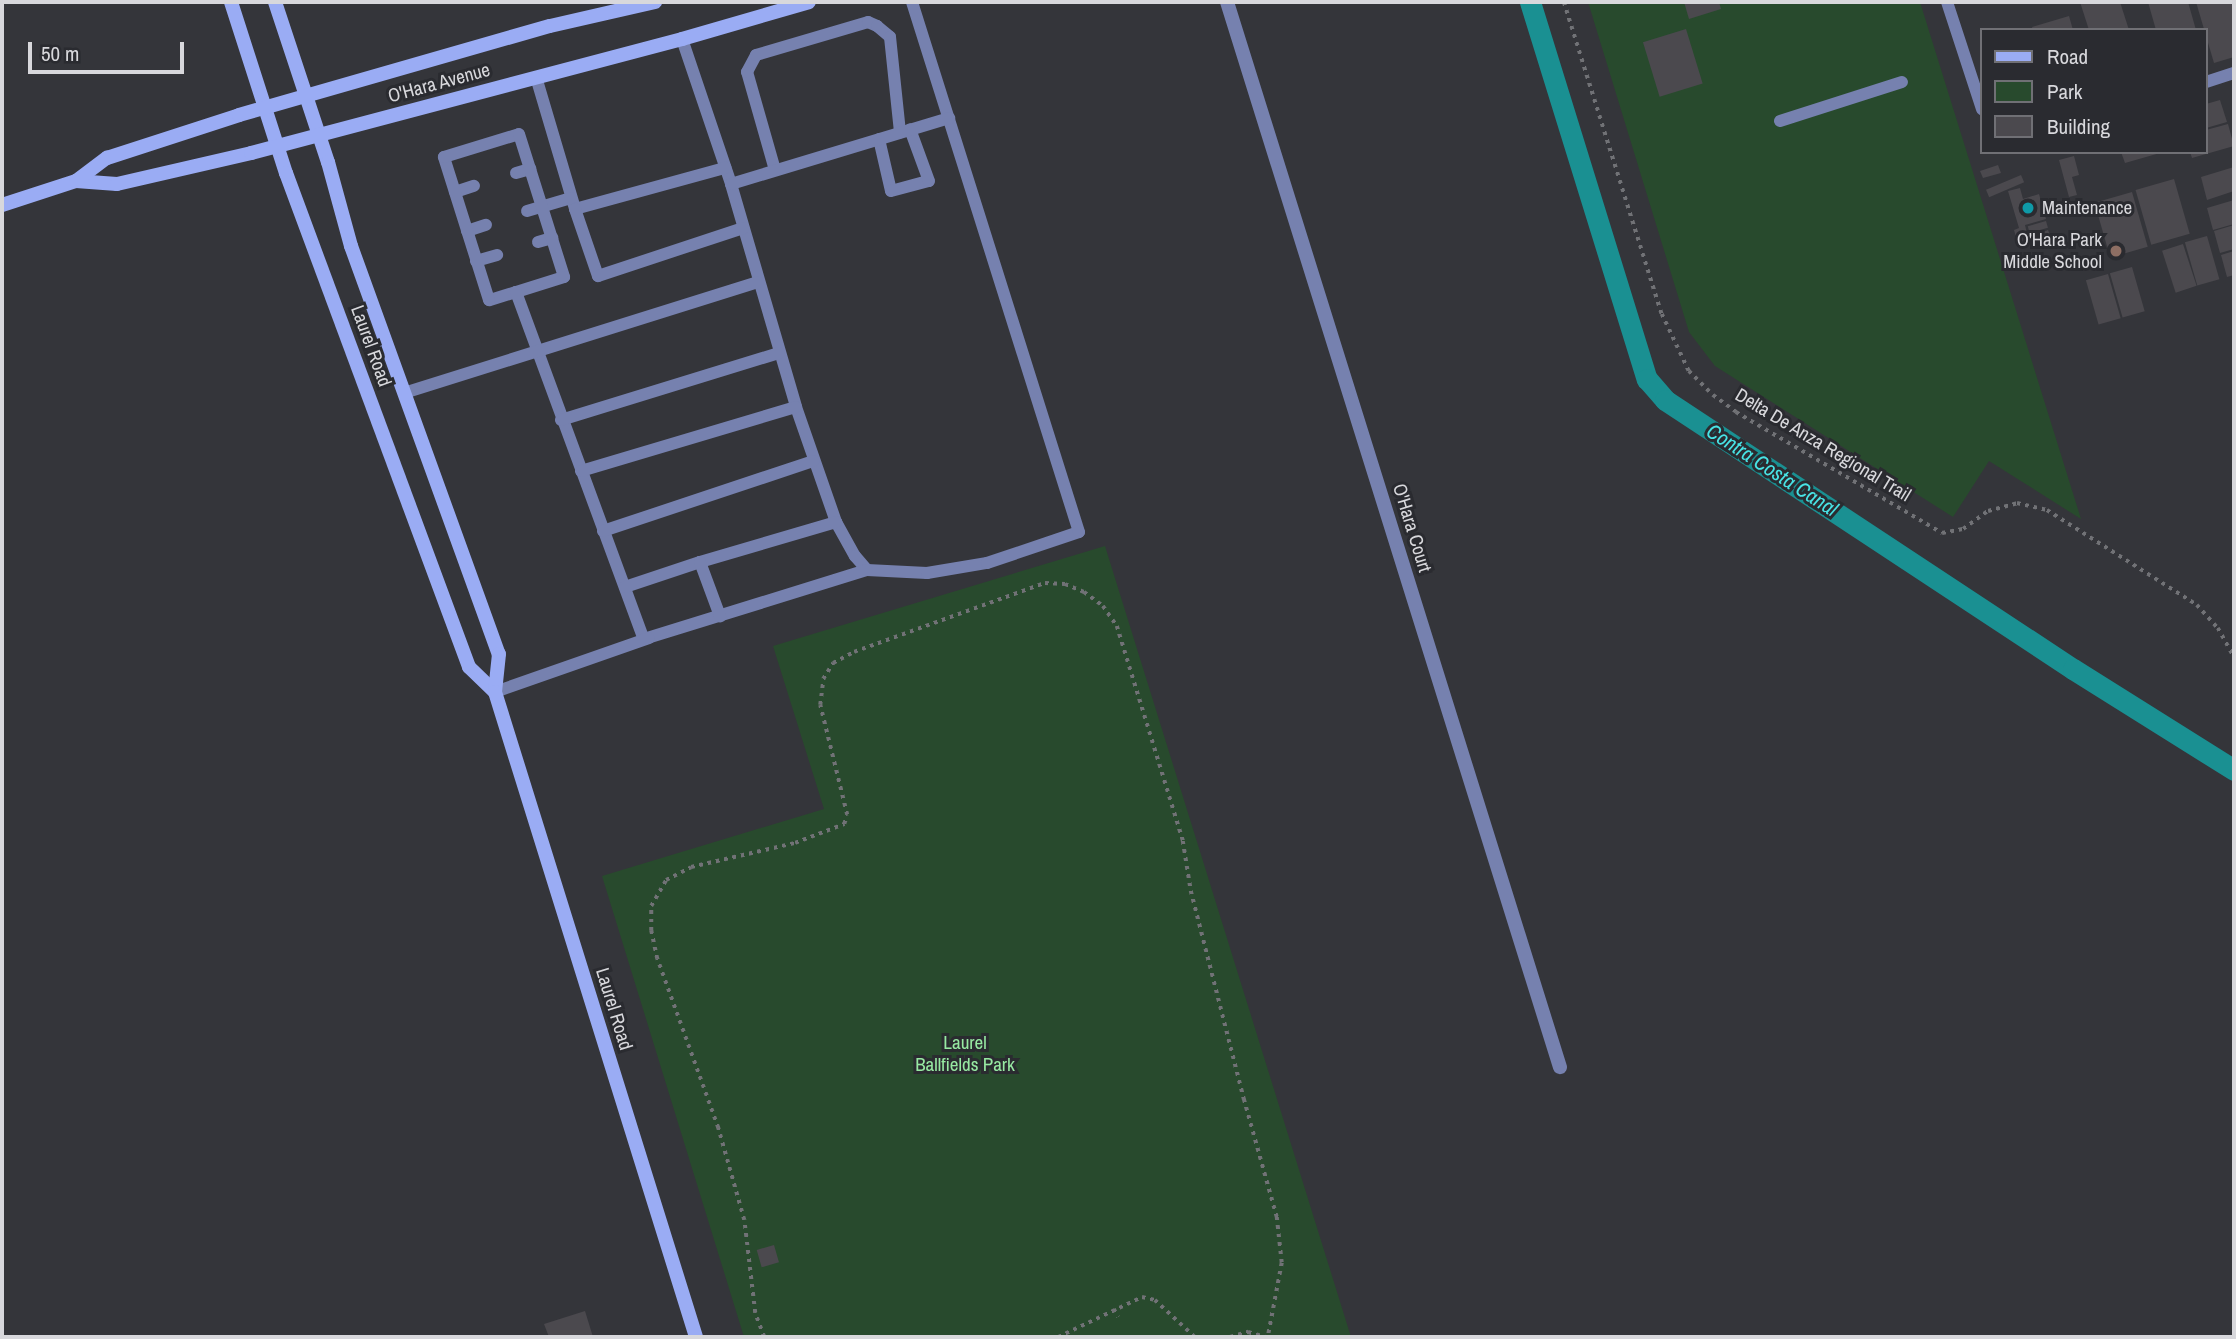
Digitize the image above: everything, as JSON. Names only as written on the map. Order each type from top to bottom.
[{"type":"main road","name":"Laurel Road","points":[[231,2],[278,145],[469,667],[495,692]]},
{"type":"main road","name":"Laurel Road","points":[[275,2],[351,246],[499,654],[495,692],[696,1337]]},
{"type":"main road","name":"O'Hara Avenue","points":[[2,205],[76,181],[107,158],[265,107],[550,26],[654,2]]},
{"type":"main road","name":"O'Hara Avenue","points":[[76,181],[117,184],[278,145],[682,39],[809,2]]},
{"type":"street","name":"O'Hara Court","points":[[1227,2],[1560,1067]]},
{"type":"lane","points":[[495,692],[649,638],[867,570],[928,573],[987,563],[1079,532],[912,2]]},
{"type":"lane","points":[[1947,2],[1980,103]]},
{"type":"lane","points":[[775,170],[747,72],[756,55],[868,22],[890,37],[905,131],[929,181],[891,191],[879,139]]},
{"type":"lane","points":[[682,39],[731,184],[779,354],[814,460],[836,522],[855,556],[867,570]]},
{"type":"lane","points":[[2208,81],[2234,74]]},
{"type":"lane","points":[[536,77],[573,204],[598,276],[743,228]]},
{"type":"lane","points":[[1780,121],[1902,82]]},
{"type":"lane","points":[[731,184],[949,118]]},
{"type":"lane","points":[[519,134],[564,277],[489,300],[455,192],[444,157],[519,134]]},
{"type":"lane","points":[[527,211],[542,206],[573,204],[724,167]]},
{"type":"lane","points":[[516,173],[530,169]]},
{"type":"lane","points":[[455,192],[474,186]]},
{"type":"lane","points":[[467,231],[486,225]]},
{"type":"lane","points":[[538,242],[552,238]]},
{"type":"lane","points":[[477,261],[497,255]]},
{"type":"lane","points":[[404,393],[758,282]]},
{"type":"lane","points":[[516,292],[535,350],[644,639],[649,638]]},
{"type":"lane","points":[[561,420],[779,354]]},
{"type":"lane","points":[[580,471],[796,407]]},
{"type":"lane","points":[[603,531],[814,460]]},
{"type":"lane","points":[[625,587],[836,522]]},
{"type":"lane","points":[[700,562],[720,616]]},
{"type":"path","name":"Delta De Anza Regional Trail","points":[[1564,2],[1662,314],[1689,370],[1713,395],[1736,412],[1942,533],[1962,529],[1989,511],[2017,503],[2047,510],[2197,605],[2218,628],[2234,657]]},
{"type":"path","points":[[764,1337],[755,1313],[744,1220],[718,1128],[657,959],[650,931],[651,906],[666,880],[691,867],[795,843],[844,824],[847,815],[820,705],[823,679],[833,663],[854,652],[1045,583],[1065,584],[1084,592],[1103,606],[1117,626],[1183,841],[1191,891],[1244,1099],[1278,1217],[1282,1264],[1267,1337],[1248,1332],[1230,1337]]},
{"type":"path","points":[[1058,1337],[1142,1297],[1155,1300],[1195,1337]]},
{"type":"path","points":[[1114,1309],[1118,1317]]},
{"type":"green space","points":[[1588,2],[1920,2],[2081,519],[1989,461],[1953,517],[1715,366],[1689,332]]},
{"type":"green space","name":"Laurel Ballfields Park","points":[[1105,546],[1351,1337],[744,1337],[602,876],[824,809],[773,646]]},
{"type":"building","points":[[1684,2],[1719,2],[1721,9],[1689,19]]},
{"type":"building","points":[[2080,2],[2120,2],[2128,28],[2088,28]]},
{"type":"building","points":[[2148,2],[2188,2],[2195,28],[2155,28]]},
{"type":"building","points":[[2196,2],[2234,2],[2234,57],[2214,63],[2208,43],[2208,28],[2204,28]]},
{"type":"building","points":[[2069,16],[2072,28],[2032,28]]},
{"type":"building","points":[[1686,29],[1703,84],[1660,97],[1643,42]]},
{"type":"building","points":[[2220,100],[2227,122],[2208,127],[2208,103]]},
{"type":"building","points":[[2228,124],[2234,146],[2208,153],[2208,129]]},
{"type":"building","points":[[2122,154],[2156,154],[2125,163]]},
{"type":"building","points":[[2191,154],[2206,154],[2192,158]]},
{"type":"building","points":[[2074,156],[2079,175],[2072,177],[2077,195],[2069,197],[2059,160]]},
{"type":"building","points":[[1998,165],[2001,173],[1983,178],[1980,171]]},
{"type":"building","points":[[2234,167],[2234,191],[2207,200],[2201,177]]},
{"type":"building","points":[[2021,175],[2024,182],[1989,197],[1986,190]]},
{"type":"building","points":[[2174,179],[2190,234],[2151,245],[2136,190]]},
{"type":"building","name":"Maintenance","points":[[2020,188],[2023,199],[2039,194],[2046,219],[2025,225],[2029,242],[2018,245],[2014,230],[2019,228],[2008,191]]},
{"type":"building","points":[[2132,192],[2148,247],[2110,258],[2095,203]]},
{"type":"building","points":[[2234,200],[2234,224],[2213,230],[2207,208]]},
{"type":"building","points":[[2046,221],[2048,228],[2030,233],[2028,226]]},
{"type":"building","points":[[2234,225],[2234,249],[2220,253],[2214,231]]},
{"type":"building","points":[[2048,230],[2051,237],[2035,244],[2031,237]]},
{"type":"building","points":[[2207,236],[2219,279],[2197,286],[2185,242]]},
{"type":"building","points":[[2183,244],[2197,286],[2176,293],[2162,251]]},
{"type":"building","points":[[2234,251],[2234,275],[2227,277],[2221,255]]},
{"type":"building","points":[[2132,267],[2145,311],[2123,318],[2110,273]]},
{"type":"building","points":[[2108,274],[2121,318],[2099,325],[2086,280]]},
{"type":"building","points":[[774,1245],[779,1262],[762,1267],[757,1250]]},
{"type":"building","points":[[585,1311],[593,1337],[549,1337],[544,1324]]},
{"type":"waterway","name":"Contra Costa Canal","points":[[1530,2],[1647,379],[1665,400],[2073,669],[2234,770]]},
{"type":"place","name":"Maintenance","points":[[2028,208]]},
{"type":"place","name":"O'Hara Park Middle School","points":[[2116,251]]}]
